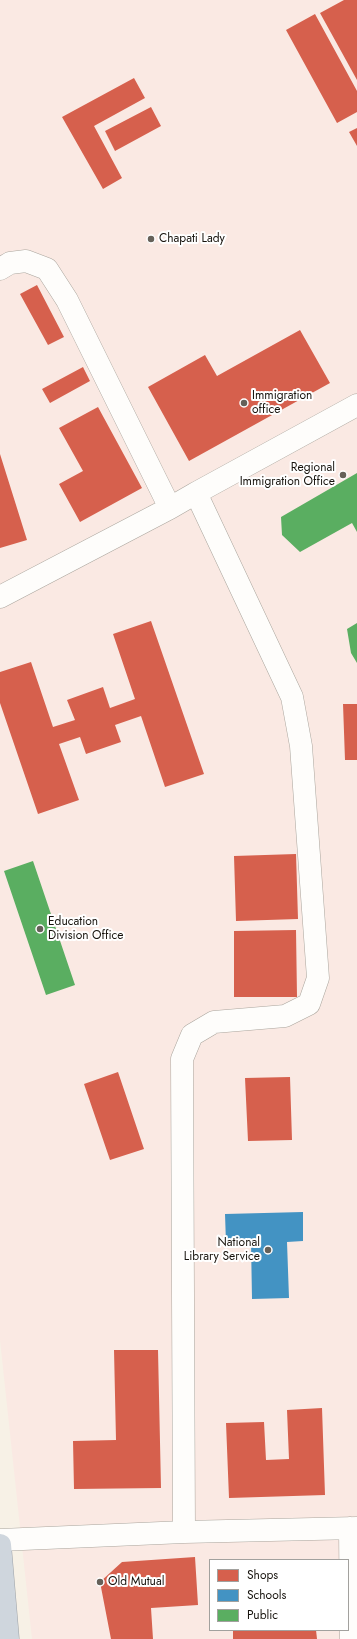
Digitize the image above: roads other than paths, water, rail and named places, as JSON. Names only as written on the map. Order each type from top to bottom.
[{"type":"highway","points":[[0,1545],[8,1639]]},
{"type":"street","points":[[0,269],[10,264],[26,260],[47,269],[67,300],[170,508]]},
{"type":"street","points":[[0,597],[355,411]]},
{"type":"street","points":[[184,1532],[182,1059],[192,1035],[214,1022],[285,1016],[309,1004],[318,978],[301,746],[292,697],[196,493]]},
{"type":"street","points":[[0,1540],[184,1532],[354,1528],[351,1639]]},
{"type":"place","name":"Chapati Lady","points":[[151,239]]},
{"type":"place","name":"Immigration office","points":[[244,403]]},
{"type":"place","name":"Regional Immigration Office","points":[[343,475]]},
{"type":"place","name":"Education Division Office","points":[[40,929]]},
{"type":"place","name":"National Library Service","points":[[268,1250]]},
{"type":"place","name":"Old Mutual","points":[[100,1582]]}]
